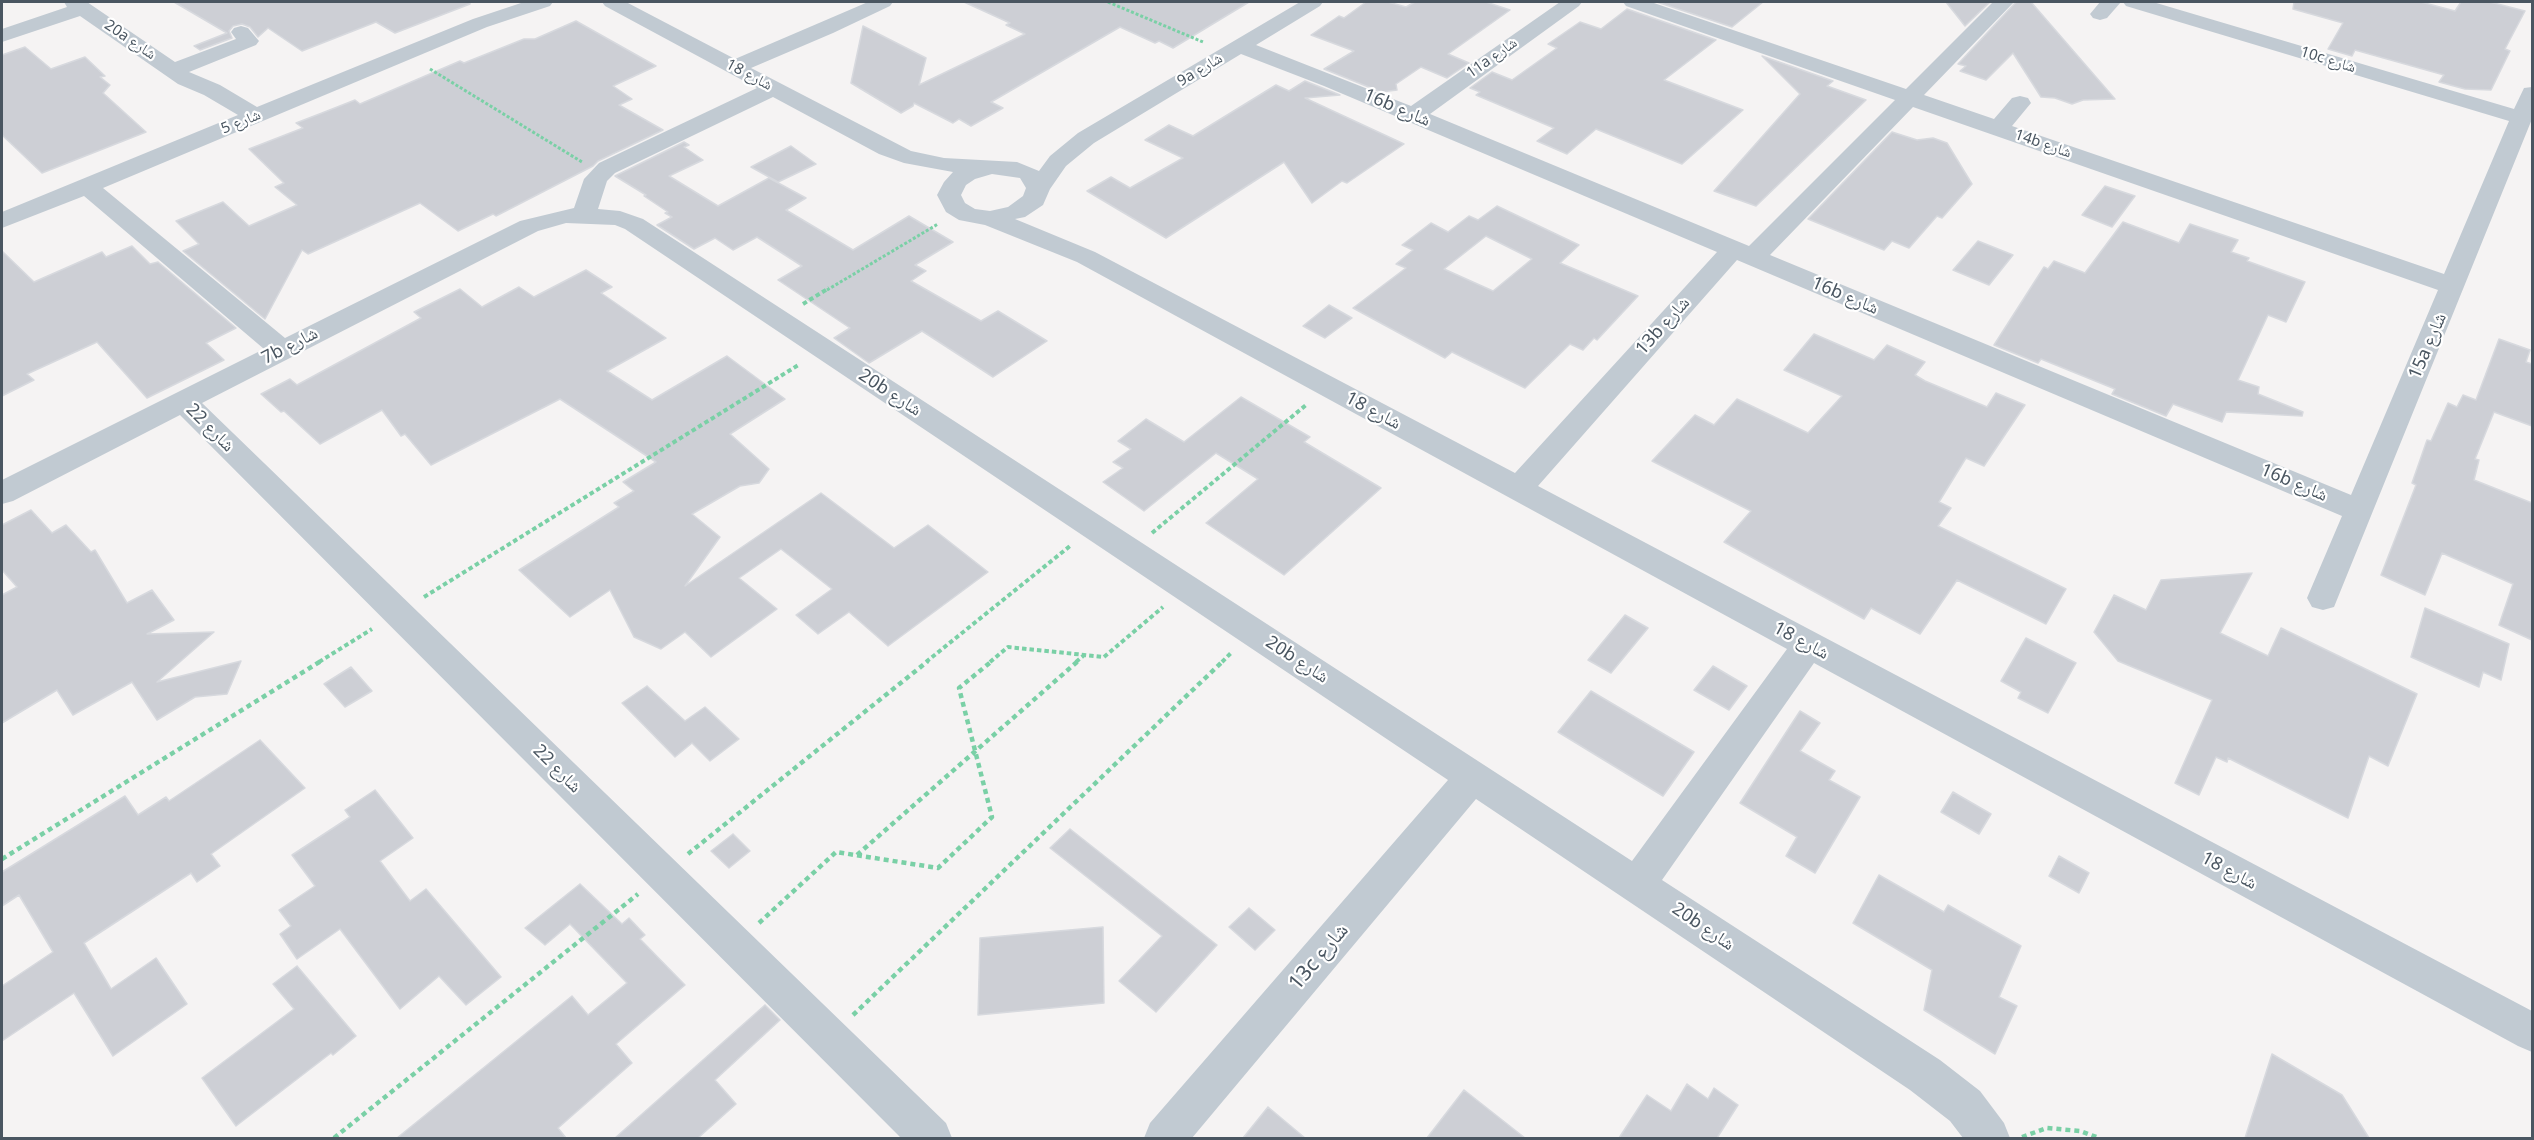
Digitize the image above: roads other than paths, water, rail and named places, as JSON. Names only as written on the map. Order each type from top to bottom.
[{"type":"street","name":"شارع 5","points":[[480,24],[526,2]]},
{"type":"street","name":"شارع 5","points":[[2,221],[480,24],[543,2]]},
{"type":"street","name":"شارع 18","points":[[612,2],[904,156],[945,165],[997,167]]},
{"type":"street","points":[[740,70],[883,2]]},
{"type":"street","name":"9a شارع","points":[[1036,194],[1058,161],[1086,138],[1313,2]]},
{"type":"street","name":"11a شارع","points":[[1413,115],[1572,2]]},
{"type":"street","name":"14b شارع","points":[[1633,2],[2453,286]]},
{"type":"street","name":"13b شارع","points":[[1507,483],[1592,404],[1744,253],[1910,98],[2004,2]]},
{"type":"street","name":"10c شارع","points":[[2133,2],[2522,118]]},
{"type":"street","points":[[2,36],[82,7],[109,5]]},
{"type":"street","name":"20a شارع","points":[[82,7],[180,75],[200,94],[246,120]]},
{"type":"street","points":[[180,75],[249,41],[241,32]]},
{"type":"street","name":"16b شارع","points":[[1239,46],[1332,81],[2359,511]]},
{"type":"street","points":[[584,214],[600,173],[616,163],[774,88]]},
{"type":"street","name":"15a شارع","points":[[2323,598],[2532,93]]},
{"type":"street","points":[[1998,128],[2020,103]]},
{"type":"street","name":"9a شارع","points":[[997,167],[1086,138]]},
{"type":"street","name":"شارع 18","points":[[887,148],[926,176],[956,207]]},
{"type":"street","points":[[997,167],[1028,174],[1035,180],[1036,194],[1016,213],[990,218],[968,215],[956,207],[950,195],[951,187],[966,174],[997,167]]},
{"type":"street","points":[[87,186],[282,350]]},
{"type":"street","name":"شارع 18","points":[[1036,194],[1037,211],[1050,231],[1086,257]]},
{"type":"street","name":"20b شارع","points":[[584,214],[620,218],[634,224],[1186,587],[1946,1089],[1965,1106],[1989,1138]]},
{"type":"street","name":"7b شارع","points":[[2,494],[182,400],[529,226],[566,216],[584,214]]},
{"type":"street","name":"شارع 18","points":[[990,218],[1086,257],[2527,1031]]},
{"type":"street","name":"شارع 22","points":[[182,400],[931,1138]]},
{"type":"street","points":[[1637,884],[1808,645]]},
{"type":"street","name":"13c شارع","points":[[1165,1138],[1473,776]]}]
